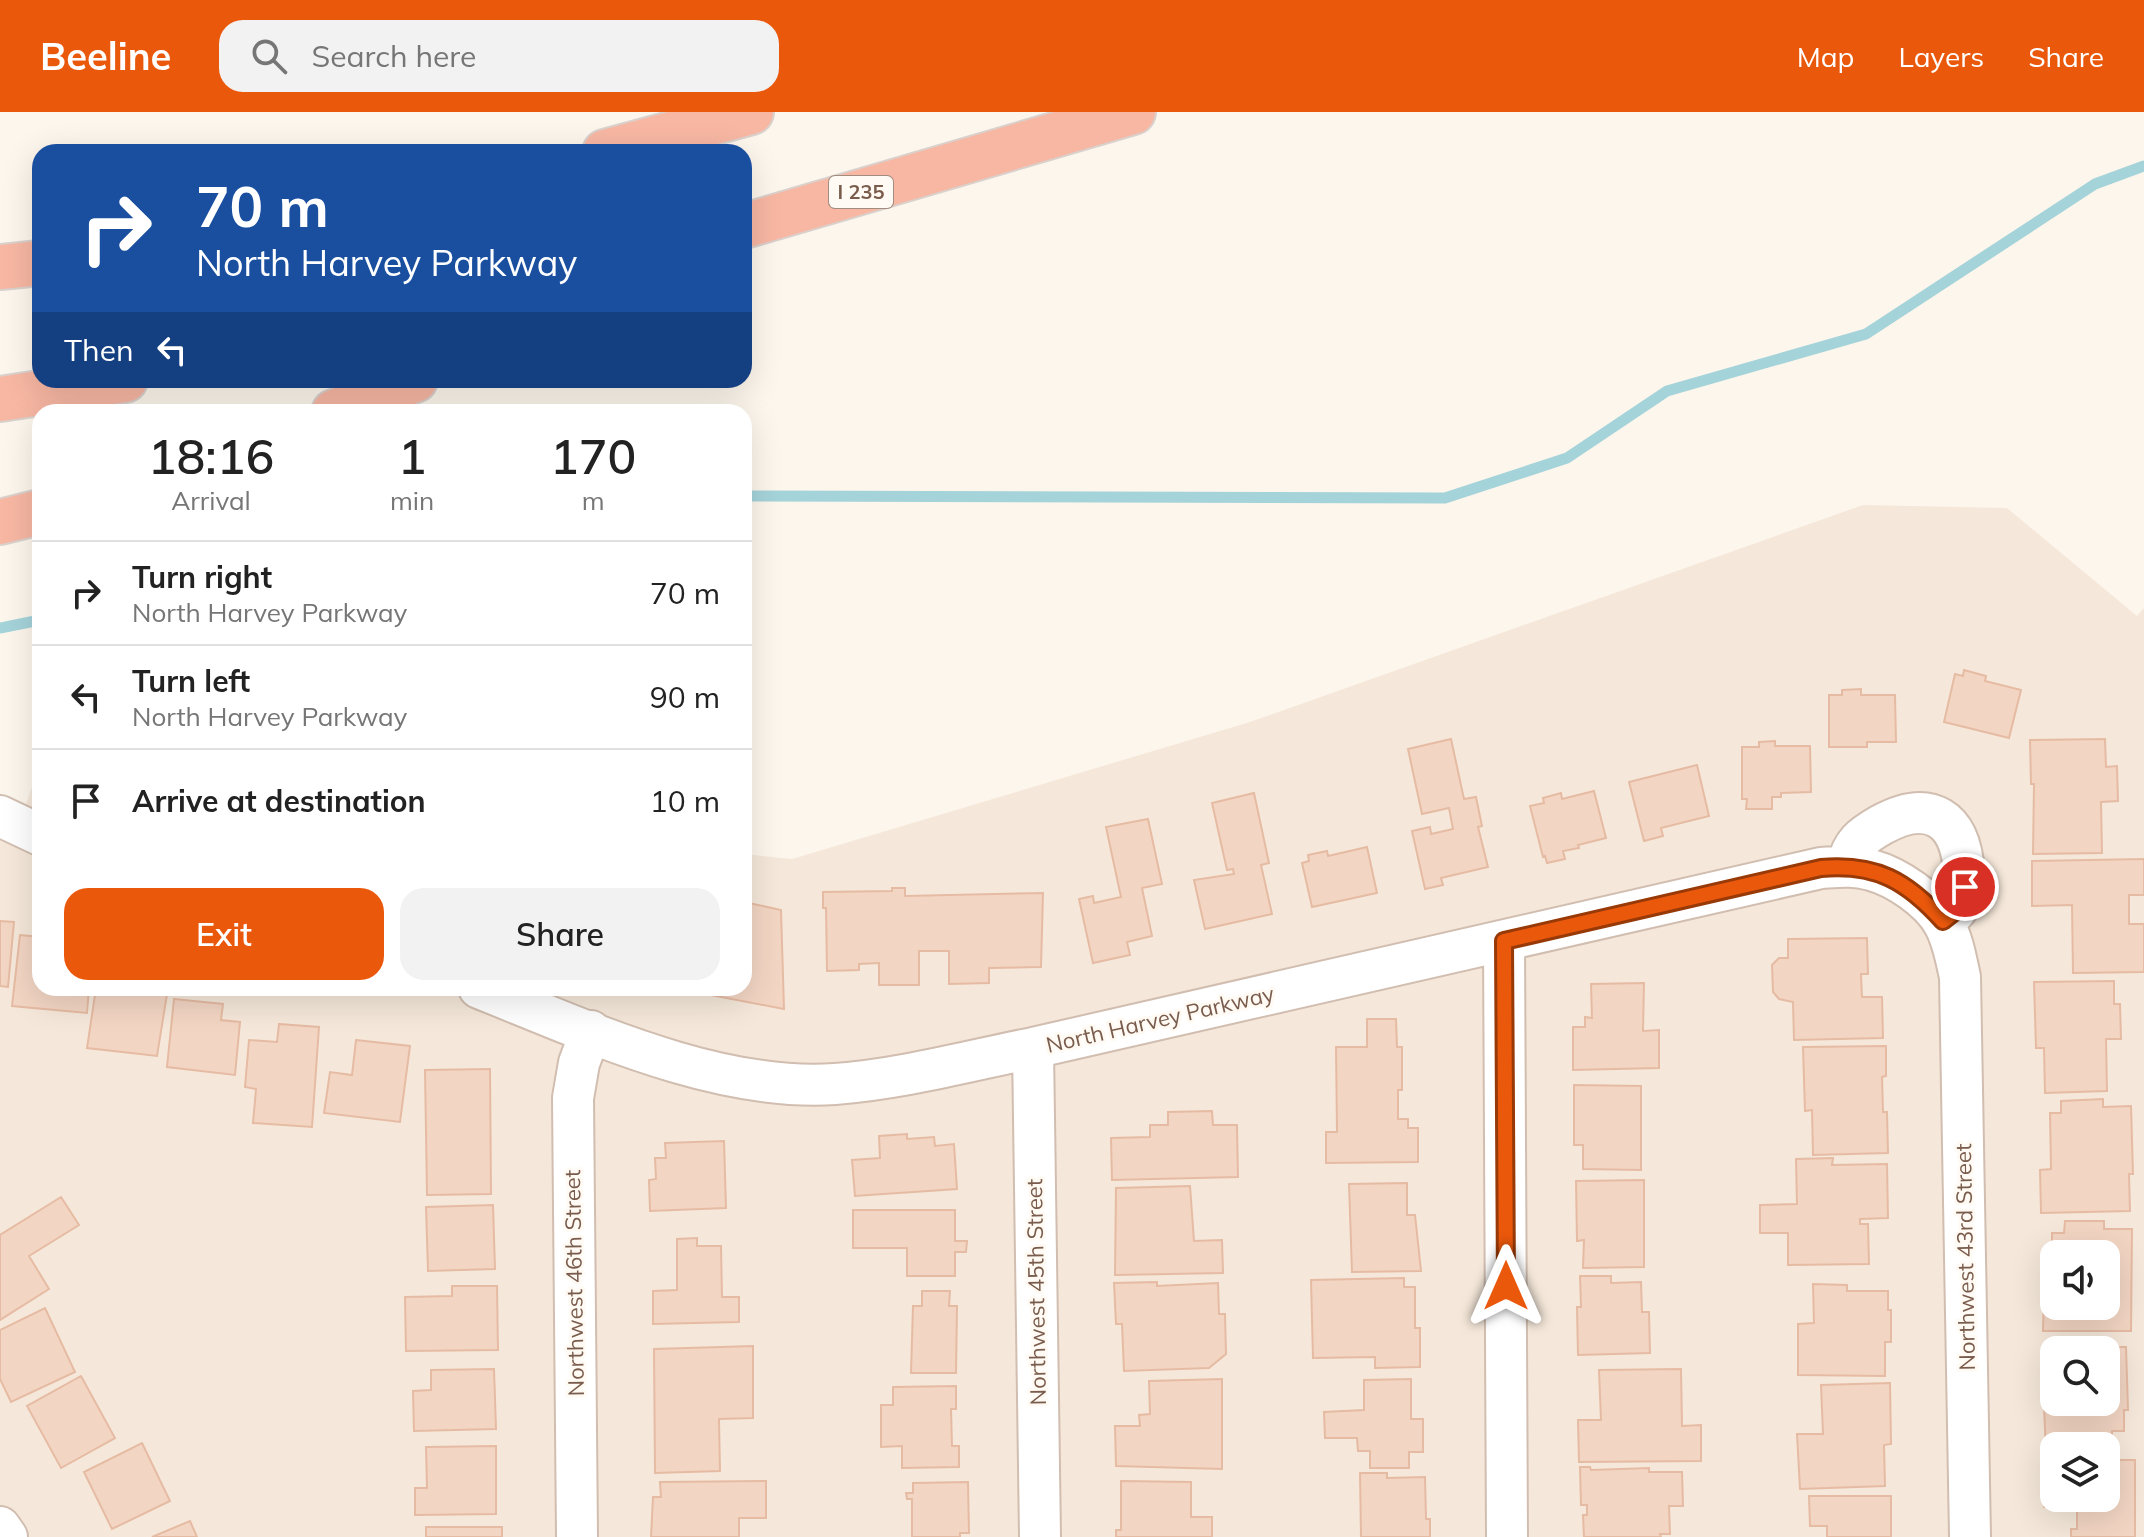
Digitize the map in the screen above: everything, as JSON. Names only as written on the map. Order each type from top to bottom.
[{"type":"highway","points":[[634,144],[751,112]]},
{"type":"highway","name":"I 235","points":[[752,224],[1133,112]]},
{"type":"highway","points":[[752,247],[977,158]]},
{"type":"highway","points":[[0,267],[32,264]]},
{"type":"highway","points":[[0,399],[72,388]]},
{"type":"highway","points":[[354,404],[395,388]]},
{"type":"highway","points":[[0,522],[32,514]]},
{"type":"street","points":[[1847,866],[1859,838],[1906,813],[1927,812],[1947,822],[1958,837],[1965,887],[1957,910],[1943,921]]},
{"type":"street","points":[[0,816],[32,831]]},
{"type":"street","name":"North Harvey Parkway","points":[[500,996],[591,1031],[711,1071],[793,1084],[832,1084],[869,1080],[1033,1048],[1821,868],[1847,866],[1872,870],[1893,879],[1923,899],[1943,921],[1960,977]]},
{"type":"street","points":[[1504,941],[1507,1537]]},
{"type":"street","name":"Northwest 43rd Street","points":[[1960,977],[1970,1537]]},
{"type":"street","name":"Northwest 46th Street","points":[[577,1537],[573,1098],[579,1063],[591,1031]]},
{"type":"street","name":"Northwest 45th Street","points":[[1033,1048],[1040,1537]]},
{"type":"street","points":[[0,1527],[7,1537]]},
{"type":"shaded area","points":[[1863,505],[2007,508],[2137,616],[2144,608],[2144,1537],[0,1537],[0,840],[12,843],[32,787],[32,996],[752,996],[752,855],[792,859],[1250,722]]},
{"type":"building","points":[[1964,670],[1986,676],[1985,681],[2021,690],[2009,738],[1944,722],[1955,674],[1963,676]]},
{"type":"building","points":[[1861,689],[1861,695],[1895,695],[1896,742],[1867,742],[1867,747],[1829,747],[1829,695],[1842,695],[1842,690]]},
{"type":"building","points":[[1451,739],[1464,799],[1476,797],[1482,826],[1478,827],[1488,867],[1441,878],[1443,885],[1425,889],[1412,831],[1430,827],[1431,834],[1453,829],[1449,808],[1422,814],[1408,749]]},
{"type":"building","points":[[2105,739],[2106,767],[2117,766],[2118,801],[2101,802],[2102,853],[2033,854],[2034,784],[2031,784],[2030,740]]},
{"type":"building","points":[[1775,741],[1775,746],[1810,746],[1811,792],[1781,793],[1781,797],[1772,797],[1772,809],[1746,809],[1747,799],[1742,799],[1742,747],[1759,747],[1759,742]]},
{"type":"building","points":[[1697,765],[1709,816],[1661,828],[1663,836],[1644,841],[1629,782]]},
{"type":"building","points":[[1594,791],[1606,838],[1563,851],[1565,859],[1547,863],[1530,806],[1544,803],[1543,798],[1561,793],[1562,799]]},
{"type":"building","points":[[1254,793],[1269,863],[1261,865],[1272,914],[1205,929],[1194,880],[1234,874],[1233,869],[1227,870],[1212,803]]},
{"type":"building","points":[[1148,819],[1162,884],[1142,888],[1152,936],[1127,942],[1130,955],[1093,963],[1079,899],[1093,896],[1094,903],[1121,897],[1106,827]]},
{"type":"building","points":[[1367,847],[1377,893],[1312,907],[1302,863],[1309,861],[1308,855],[1327,851],[1328,856]]},
{"type":"building","points":[[2144,859],[2144,895],[2129,895],[2129,924],[2144,924],[2144,972],[2073,973],[2072,905],[2032,906],[2032,861]]},
{"type":"building","points":[[892,888],[905,888],[905,896],[1043,893],[1041,967],[989,968],[989,983],[949,984],[949,951],[919,951],[919,985],[879,985],[879,963],[859,964],[859,970],[827,971],[823,892],[892,891]]},
{"type":"building","points":[[752,904],[781,910],[784,1009],[716,996],[752,996]]},
{"type":"building","points":[[0,921],[14,922],[8,987],[0,986]]},
{"type":"building","points":[[20,935],[32,936],[32,996],[88,996],[87,1013],[12,1006]]},
{"type":"building","points":[[1867,938],[1868,974],[1861,974],[1862,997],[1882,997],[1883,1038],[1794,1040],[1793,1002],[1779,999],[1773,992],[1772,965],[1779,958],[1788,958],[1788,939]]},
{"type":"building","points":[[2114,981],[2114,1004],[2120,1004],[2121,1039],[2106,1039],[2107,1091],[2045,1093],[2044,1048],[2036,1048],[2034,982]]},
{"type":"building","points":[[1644,983],[1643,1031],[1659,1030],[1659,1068],[1573,1070],[1573,1027],[1585,1027],[1585,1017],[1592,1018],[1591,984]]},
{"type":"building","points":[[95,996],[167,996],[157,1056],[87,1048]]},
{"type":"building","points":[[174,999],[223,1004],[221,1020],[240,1022],[235,1075],[167,1067]]},
{"type":"building","points":[[1367,1019],[1396,1019],[1397,1047],[1402,1047],[1398,1119],[1408,1119],[1408,1128],[1418,1128],[1418,1162],[1326,1163],[1326,1132],[1337,1132],[1336,1047],[1367,1047]]},
{"type":"building","points":[[279,1024],[319,1027],[312,1127],[253,1123],[256,1089],[245,1087],[249,1040],[277,1042]]},
{"type":"building","points":[[356,1040],[410,1046],[400,1122],[324,1113],[330,1072],[352,1075]]},
{"type":"building","points":[[1886,1046],[1886,1076],[1882,1077],[1888,1153],[1813,1155],[1812,1110],[1805,1111],[1803,1047]]},
{"type":"building","points":[[490,1069],[491,1194],[427,1195],[425,1070]]},
{"type":"building","points":[[1574,1085],[1641,1086],[1641,1170],[1583,1169],[1583,1145],[1574,1145]]},
{"type":"building","points":[[2103,1099],[2103,1107],[2131,1106],[2133,1174],[2129,1174],[2130,1211],[2041,1213],[2040,1170],[2051,1169],[2050,1113],[2061,1113],[2061,1101]]},
{"type":"building","points":[[1212,1111],[1213,1125],[1237,1125],[1238,1177],[1112,1180],[1111,1138],[1150,1137],[1150,1125],[1168,1125],[1168,1112]]},
{"type":"building","points":[[907,1134],[907,1139],[934,1137],[935,1146],[954,1144],[957,1189],[855,1196],[852,1160],[880,1158],[879,1136]]},
{"type":"building","points":[[724,1141],[726,1208],[650,1211],[649,1180],[656,1179],[655,1158],[666,1158],[665,1143]]},
{"type":"building","points":[[1833,1158],[1832,1165],[1887,1164],[1888,1218],[1860,1219],[1860,1224],[1868,1224],[1869,1264],[1788,1265],[1788,1233],[1760,1233],[1760,1205],[1797,1204],[1796,1159]]},
{"type":"building","points":[[1644,1180],[1644,1267],[1583,1268],[1584,1240],[1577,1241],[1576,1181]]},
{"type":"building","points":[[1407,1183],[1407,1215],[1415,1215],[1421,1271],[1352,1272],[1349,1184]]},
{"type":"building","points":[[1190,1186],[1194,1241],[1222,1240],[1223,1273],[1115,1275],[1116,1188]]},
{"type":"building","points":[[61,1197],[79,1225],[29,1256],[49,1289],[0,1320],[0,1235]]},
{"type":"building","points":[[493,1205],[495,1269],[428,1271],[426,1207]]},
{"type":"building","points":[[853,1210],[955,1210],[955,1241],[967,1241],[966,1252],[955,1252],[955,1276],[907,1276],[907,1248],[853,1248]]},
{"type":"building","points":[[2065,1221],[2104,1221],[2104,1229],[2132,1229],[2131,1331],[2043,1331],[2043,1320],[2120,1320],[2120,1240],[2052,1240],[2052,1233],[2064,1233]]},
{"type":"building","points":[[697,1238],[697,1246],[721,1246],[722,1297],[739,1297],[739,1322],[653,1324],[653,1291],[677,1290],[677,1239]]},
{"type":"building","points":[[1580,1276],[1611,1276],[1611,1283],[1641,1282],[1642,1312],[1649,1312],[1650,1353],[1578,1355]]},
{"type":"building","points":[[1404,1278],[1404,1287],[1415,1287],[1415,1328],[1420,1328],[1420,1367],[1375,1368],[1375,1357],[1313,1358],[1311,1280]]},
{"type":"building","points":[[1157,1282],[1157,1286],[1218,1283],[1219,1314],[1225,1314],[1226,1354],[1209,1368],[1124,1371],[1122,1324],[1116,1324],[1114,1283]]},
{"type":"building","points":[[1813,1284],[1847,1285],[1847,1291],[1888,1291],[1891,1342],[1885,1342],[1885,1376],[1798,1375],[1798,1324],[1814,1323]]},
{"type":"building","points":[[452,1286],[497,1286],[498,1350],[406,1351],[405,1297],[452,1296]]},
{"type":"building","points":[[922,1291],[950,1291],[949,1306],[957,1306],[956,1373],[911,1373],[913,1306],[922,1306]]},
{"type":"building","points":[[45,1308],[75,1372],[11,1402],[0,1379],[0,1330]]},
{"type":"building","points":[[753,1346],[753,1418],[719,1419],[720,1471],[655,1473],[654,1349]]},
{"type":"building","points":[[2120,1347],[2126,1347],[2128,1410],[2124,1410],[2124,1431],[2045,1432],[2044,1416],[2120,1416]]},
{"type":"building","points":[[494,1369],[496,1429],[414,1431],[413,1391],[431,1390],[431,1370]]},
{"type":"building","points":[[1681,1369],[1682,1426],[1701,1425],[1701,1461],[1579,1462],[1578,1420],[1601,1420],[1599,1370]]},
{"type":"building","points":[[81,1376],[115,1438],[61,1468],[27,1406]]},
{"type":"building","points":[[1222,1379],[1222,1469],[1116,1466],[1115,1426],[1140,1426],[1139,1415],[1150,1414],[1149,1381]]},
{"type":"building","points":[[1411,1379],[1411,1419],[1423,1419],[1423,1452],[1409,1452],[1409,1468],[1370,1468],[1370,1451],[1358,1451],[1357,1438],[1325,1438],[1324,1412],[1364,1410],[1364,1380]]},
{"type":"building","points":[[1890,1383],[1891,1444],[1884,1445],[1885,1486],[1800,1489],[1797,1434],[1823,1434],[1821,1385]]},
{"type":"building","points":[[956,1386],[956,1409],[951,1409],[952,1446],[959,1446],[959,1467],[902,1468],[902,1446],[881,1447],[881,1405],[893,1405],[893,1387]]},
{"type":"building","points":[[142,1443],[170,1501],[112,1529],[84,1472]]},
{"type":"building","points":[[496,1446],[496,1514],[415,1515],[415,1488],[427,1488],[426,1447]]},
{"type":"building","points":[[2120,1460],[2135,1460],[2135,1537],[2071,1537],[2071,1529],[2077,1529],[2077,1512],[2120,1512]]},
{"type":"building","points":[[1580,1467],[1590,1467],[1591,1470],[1649,1468],[1649,1472],[1682,1472],[1683,1506],[1669,1506],[1670,1534],[1660,1534],[1661,1537],[1584,1537],[1583,1515],[1587,1515],[1587,1505],[1581,1505]]},
{"type":"building","points":[[1360,1473],[1387,1473],[1387,1478],[1425,1477],[1426,1519],[1430,1519],[1430,1537],[1361,1537]]},
{"type":"building","points":[[766,1481],[766,1518],[739,1518],[739,1537],[651,1537],[653,1497],[661,1497],[660,1482]]},
{"type":"building","points":[[1121,1481],[1191,1482],[1191,1517],[1212,1517],[1212,1537],[1116,1537],[1116,1530],[1121,1530]]},
{"type":"building","points":[[968,1482],[969,1533],[960,1533],[960,1537],[912,1537],[912,1499],[907,1499],[906,1493],[913,1493],[913,1483]]},
{"type":"building","points":[[1809,1496],[1891,1496],[1891,1537],[1827,1537],[1827,1526],[1810,1526]]},
{"type":"building","points":[[190,1521],[197,1537],[152,1537]]},
{"type":"building","points":[[426,1527],[502,1527],[502,1537],[426,1537]]},
{"type":"waterway","points":[[752,496],[1445,498],[1567,458],[1667,391],[1866,334],[2095,184],[2144,166]]},
{"type":"waterway","points":[[0,628],[32,622]]},
{"type":"route","points":[[1506,1286],[1504,941],[1821,868],[1847,866],[1872,870],[1893,879],[1923,899],[1943,921],[1957,910],[1965,887]]}]
